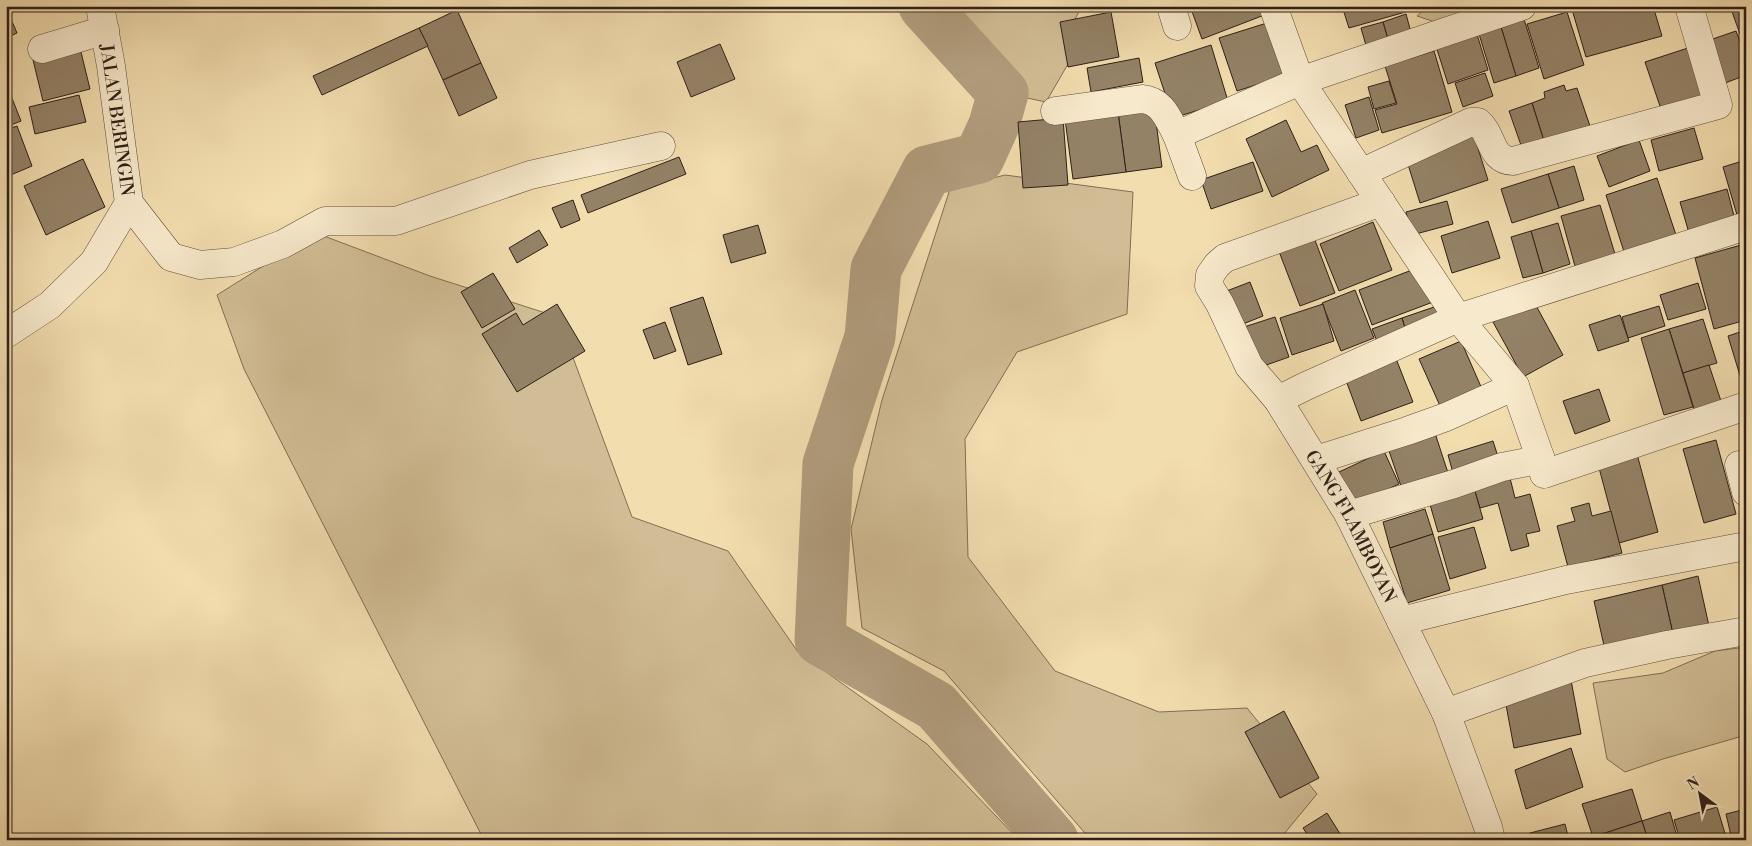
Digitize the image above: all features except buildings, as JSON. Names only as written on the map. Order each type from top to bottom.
[{"type":"street","points":[[1273,6],[1300,81],[1458,318],[1515,386],[1540,457],[1544,474],[1746,406]]},
{"type":"street","points":[[1177,135],[1300,81],[1522,6]]},
{"type":"street","points":[[1361,173],[1471,122],[1478,122],[1485,129],[1498,156],[1507,161],[1514,161],[1718,106],[1689,6]]},
{"type":"street","points":[[42,49],[102,18]]},
{"type":"street","name":"JALAN BERINGIN","points":[[6,334],[50,305],[94,262],[129,204],[112,66],[102,18]]},
{"type":"street","points":[[1056,111],[1142,99],[1150,100],[1159,105],[1177,135],[1192,176]]},
{"type":"street","points":[[129,204],[171,257],[200,265],[234,262],[283,244],[325,221],[396,221],[530,175],[661,146]]},
{"type":"street","name":"GANG FLAMBOYAN","points":[[1381,202],[1225,258],[1210,275],[1209,286],[1220,304],[1248,366],[1278,400],[1349,515],[1446,713],[1488,827],[1491,840]]},
{"type":"street","points":[[1278,400],[1458,318],[1746,226]]},
{"type":"street","points":[[1316,460],[1422,426],[1515,386]]},
{"type":"street","points":[[1349,515],[1454,484],[1502,467],[1532,461],[1540,457]]},
{"type":"street","points":[[1738,465],[1746,492]]},
{"type":"street","points":[[1401,621],[1566,580],[1746,546]]},
{"type":"street","points":[[1446,713],[1586,663],[1667,645],[1746,631]]},
{"type":"shaded area","points":[[942,6],[1082,6],[1074,21],[1068,64],[1046,102],[1027,98],[992,55],[956,22]]},
{"type":"shaded area","points":[[1428,6],[1473,6],[1438,23],[1417,16]]},
{"type":"shaded area","points":[[1005,175],[1133,192],[1127,314],[1017,352],[965,439],[968,557],[1055,671],[1159,712],[1247,708],[1317,794],[1279,840],[1091,840],[944,671],[862,628],[851,529],[882,400],[950,189]]},
{"type":"shaded area","points":[[316,233],[430,276],[558,317],[632,517],[728,551],[798,652],[927,744],[1019,840],[484,840],[244,369],[217,295]]},
{"type":"shaded area","points":[[1746,647],[1746,735],[1625,772],[1607,759],[1593,683],[1663,673],[1715,651]]},
{"type":"waterway","points":[[924,6],[1003,93],[994,125],[979,158],[927,171],[876,269],[870,337],[828,464],[820,640],[936,706],[1053,840]]}]
